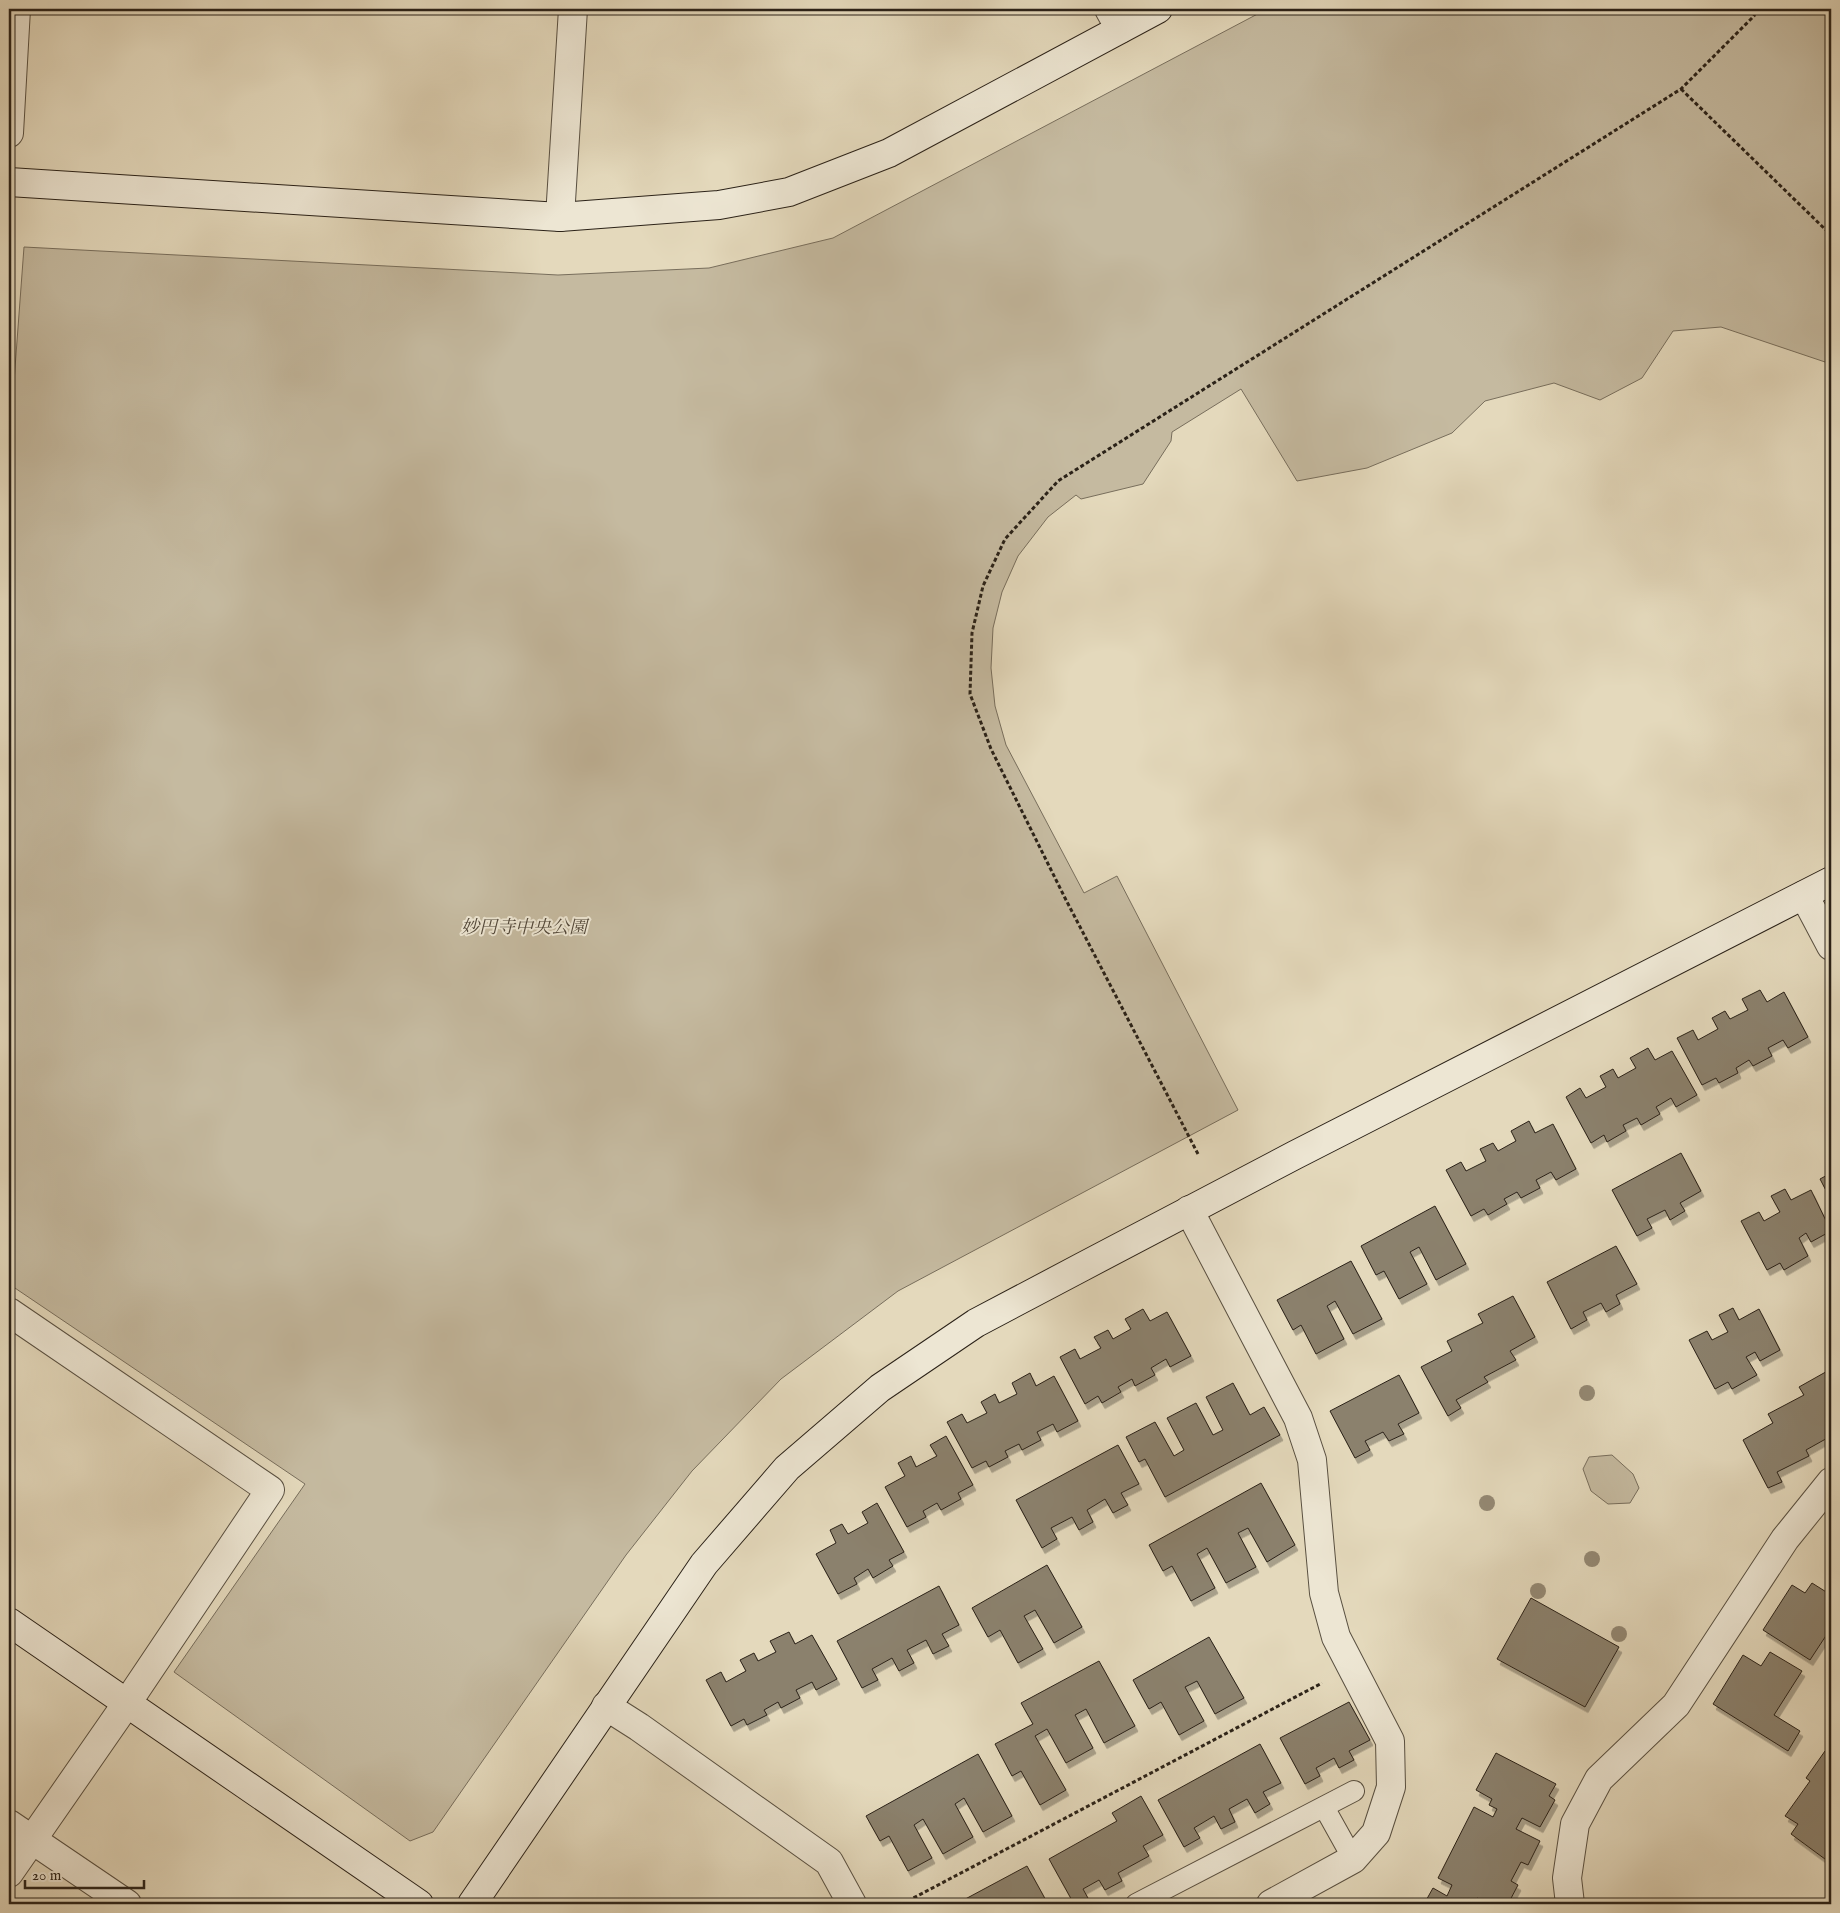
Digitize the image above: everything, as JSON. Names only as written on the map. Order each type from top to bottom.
[{"type":"street","points":[[9,133],[16,9]]},
{"type":"street","points":[[560,217],[573,9]]},
{"type":"street","points":[[9,182],[560,217],[719,205],[789,192],[889,153],[1115,19],[1158,9]]},
{"type":"street","points":[[472,1904],[704,1564],[786,1468],[880,1388],[976,1323],[1190,1210],[1831,881]]},
{"type":"street","points":[[1804,895],[1831,946]]},
{"type":"street","points":[[1190,1210],[1298,1418],[1312,1460],[1324,1592],[1336,1637],[1390,1741],[1391,1787],[1376,1833],[1353,1859],[1271,1904]]},
{"type":"street","points":[[9,1312],[270,1490],[127,1703],[9,1873]]},
{"type":"street","points":[[1570,1904],[1567,1878],[1574,1824],[1599,1779],[1676,1705],[1785,1539],[1831,1482]]},
{"type":"street","points":[[9,1622],[419,1904]]},
{"type":"street","points":[[606,1706],[639,1727],[829,1862],[852,1904]]},
{"type":"street","points":[[9,1824],[127,1904]]},
{"type":"lane","points":[[1136,1904],[1354,1792]]},
{"type":"lane","points":[[1324,1807],[1353,1859]]},
{"type":"path","points":[[1198,1154],[1065,898],[991,749],[970,694],[972,633],[983,586],[1005,539],[1058,481],[1681,89],[1754,16],[1756,9]]},
{"type":"path","points":[[1681,89],[1831,235]]},
{"type":"path","points":[[902,1904],[1352,1668]]},
{"type":"green space","name":"妙円寺中央公園","points":[[1267,9],[1831,9],[1831,364],[1721,327],[1673,331],[1642,378],[1600,400],[1554,383],[1485,401],[1452,433],[1367,468],[1297,481],[1241,389],[1172,432],[1171,441],[1143,484],[1081,499],[1076,495],[1048,517],[1018,556],[1002,592],[993,628],[991,668],[995,706],[1006,745],[1084,893],[1117,876],[1238,1110],[898,1291],[781,1379],[692,1471],[626,1555],[433,1832],[410,1841],[174,1672],[305,1484],[9,1284],[9,449],[24,247],[558,275],[709,268],[833,238]]},
{"type":"green space","points":[[1612,1455],[1633,1474],[1639,1488],[1630,1503],[1608,1504],[1591,1491],[1583,1469],[1589,1457]]},
{"type":"building","points":[[1760,990],[1767,1002],[1784,992],[1808,1037],[1788,1048],[1783,1040],[1768,1048],[1772,1056],[1753,1066],[1749,1060],[1736,1068],[1738,1073],[1719,1083],[1716,1078],[1702,1085],[1677,1038],[1693,1030],[1698,1040],[1718,1029],[1712,1018],[1725,1011],[1730,1019],[1748,1010],[1742,999]]},
{"type":"building","points":[[1648,1048],[1655,1060],[1672,1051],[1697,1095],[1676,1107],[1671,1098],[1656,1107],[1660,1114],[1641,1125],[1637,1118],[1623,1125],[1626,1131],[1607,1142],[1604,1135],[1591,1143],[1566,1097],[1580,1088],[1586,1098],[1606,1087],[1600,1076],[1613,1069],[1618,1078],[1636,1068],[1630,1058]]},
{"type":"building","points":[[1529,1121],[1535,1133],[1553,1124],[1576,1169],[1556,1180],[1551,1172],[1536,1180],[1540,1188],[1521,1198],[1517,1192],[1504,1199],[1507,1204],[1488,1215],[1484,1209],[1471,1216],[1446,1170],[1461,1162],[1466,1171],[1486,1161],[1480,1149],[1493,1143],[1498,1151],[1516,1141],[1511,1131]]},
{"type":"building","points":[[1681,1153],[1701,1191],[1680,1203],[1685,1211],[1670,1220],[1665,1210],[1647,1219],[1652,1228],[1637,1236],[1612,1190]]},
{"type":"building","points":[[1831,1173],[1831,1200],[1820,1179]]},
{"type":"building","points":[[1785,1189],[1791,1200],[1811,1190],[1831,1231],[1811,1242],[1806,1233],[1799,1238],[1808,1256],[1784,1270],[1780,1263],[1767,1270],[1741,1221],[1759,1212],[1764,1221],[1780,1212],[1771,1196]]},
{"type":"building","points":[[1435,1206],[1466,1264],[1436,1280],[1419,1247],[1410,1252],[1427,1284],[1399,1299],[1384,1271],[1376,1275],[1361,1246]]},
{"type":"building","points":[[1616,1246],[1637,1284],[1616,1295],[1620,1304],[1606,1312],[1601,1303],[1583,1312],[1587,1320],[1571,1329],[1547,1282]]},
{"type":"building","points":[[1351,1261],[1382,1319],[1353,1334],[1335,1301],[1327,1306],[1344,1339],[1316,1354],[1301,1325],[1293,1330],[1277,1300]]},
{"type":"building","points":[[1513,1296],[1535,1337],[1510,1351],[1516,1360],[1484,1377],[1488,1382],[1456,1400],[1461,1408],[1448,1416],[1421,1367],[1452,1351],[1447,1341],[1483,1323],[1478,1314]]},
{"type":"building","points":[[1733,1308],[1739,1320],[1759,1309],[1780,1350],[1760,1361],[1755,1352],[1746,1357],[1757,1375],[1732,1389],[1728,1382],[1715,1389],[1689,1340],[1707,1331],[1712,1340],[1728,1332],[1719,1315]]},
{"type":"building","points":[[1143,1309],[1150,1321],[1167,1312],[1191,1356],[1170,1367],[1166,1359],[1151,1368],[1155,1375],[1135,1386],[1132,1379],[1118,1387],[1121,1392],[1102,1403],[1098,1396],[1085,1404],[1060,1357],[1075,1349],[1080,1359],[1101,1348],[1094,1337],[1108,1330],[1113,1339],[1131,1329],[1125,1319]]},
{"type":"building","points":[[1831,1369],[1831,1436],[1806,1450],[1809,1456],[1777,1472],[1782,1482],[1768,1488],[1743,1440],[1773,1423],[1768,1414],[1804,1395],[1799,1387]]},
{"type":"building","points":[[1030,1373],[1036,1386],[1054,1376],[1078,1421],[1057,1432],[1053,1424],[1037,1432],[1041,1440],[1022,1450],[1019,1444],[1005,1451],[1008,1457],[989,1467],[986,1461],[972,1468],[947,1422],[962,1414],[967,1423],[987,1413],[981,1402],[995,1394],[999,1403],[1017,1394],[1012,1383]]},
{"type":"building","points":[[1399,1375],[1419,1413],[1398,1424],[1404,1434],[1389,1441],[1383,1432],[1365,1441],[1370,1450],[1355,1458],[1330,1411]]},
{"type":"building","points":[[1233,1383],[1250,1415],[1264,1407],[1280,1435],[1165,1497],[1145,1459],[1139,1462],[1126,1437],[1155,1422],[1174,1456],[1184,1450],[1167,1418],[1196,1403],[1213,1435],[1223,1430],[1206,1397]]},
{"type":"building","points":[[946,1436],[973,1485],[958,1493],[961,1499],[941,1510],[937,1503],[923,1511],[926,1517],[907,1527],[885,1487],[905,1476],[898,1463],[911,1456],[916,1467],[937,1456],[930,1445]]},
{"type":"building","points":[[1118,1445],[1139,1484],[1121,1493],[1128,1505],[1113,1513],[1105,1499],[1087,1510],[1093,1522],[1079,1530],[1072,1517],[1051,1528],[1057,1539],[1042,1548],[1016,1500]]},
{"type":"building","points":[[1261,1483],[1295,1545],[1267,1562],[1248,1528],[1238,1533],[1256,1567],[1226,1583],[1207,1548],[1197,1554],[1215,1588],[1191,1601],[1172,1566],[1163,1571],[1149,1545]]},
{"type":"building","points":[[877,1503],[904,1552],[889,1560],[893,1566],[873,1578],[868,1569],[854,1578],[857,1584],[838,1594],[816,1554],[836,1543],[830,1530],[842,1524],[848,1534],[868,1523],[862,1512]]},
{"type":"building","points":[[1047,1565],[1082,1627],[1054,1643],[1035,1610],[1024,1616],[1043,1649],[1018,1663],[1000,1630],[988,1637],[972,1608]]},
{"type":"building","points":[[1812,1583],[1831,1595],[1831,1628],[1810,1660],[1763,1630],[1792,1585],[1805,1593]]},
{"type":"building","points":[[939,1586],[959,1625],[942,1634],[949,1646],[933,1654],[926,1640],[907,1650],[914,1663],[899,1671],[892,1658],[872,1669],[878,1680],[862,1688],[837,1641]]},
{"type":"building","points":[[1531,1598],[1619,1647],[1585,1707],[1497,1659]]},
{"type":"building","points":[[789,1632],[795,1644],[812,1635],[837,1679],[816,1690],[812,1682],[796,1690],[800,1698],[781,1708],[778,1702],[764,1710],[767,1715],[747,1725],[744,1719],[731,1726],[706,1680],[721,1672],[726,1682],[746,1671],[740,1660],[754,1653],[758,1661],[776,1652],[770,1641]]},
{"type":"building","points":[[1209,1637],[1244,1698],[1215,1714],[1197,1681],[1185,1687],[1204,1721],[1179,1735],[1161,1702],[1149,1709],[1133,1680]]},
{"type":"building","points":[[1770,1652],[1802,1671],[1774,1715],[1800,1731],[1788,1751],[1713,1704],[1743,1655],[1761,1666]]},
{"type":"building","points":[[1099,1661],[1135,1726],[1104,1743],[1086,1709],[1075,1715],[1093,1748],[1066,1763],[1047,1729],[1035,1736],[1066,1790],[1040,1805],[1021,1771],[1012,1776],[995,1744],[1033,1724],[1021,1703]]},
{"type":"building","points":[[1349,1702],[1370,1740],[1349,1751],[1354,1760],[1339,1768],[1334,1758],[1316,1768],[1320,1776],[1305,1784],[1280,1738]]},
{"type":"building","points":[[1260,1744],[1281,1783],[1263,1792],[1270,1804],[1255,1813],[1247,1799],[1229,1809],[1235,1822],[1221,1829],[1214,1816],[1194,1828],[1200,1838],[1184,1847],[1158,1800]]},
{"type":"building","points":[[1825,1751],[1831,1755],[1831,1859],[1829,1862],[1791,1834],[1798,1824],[1785,1816],[1810,1781],[1806,1778]]},
{"type":"building","points":[[1496,1753],[1556,1784],[1549,1796],[1555,1800],[1540,1827],[1522,1818],[1516,1829],[1540,1841],[1528,1865],[1521,1862],[1511,1881],[1518,1885],[1508,1904],[1488,1904],[1477,1898],[1474,1904],[1424,1904],[1433,1888],[1447,1896],[1452,1885],[1438,1878],[1474,1807],[1493,1817],[1497,1809],[1489,1805],[1492,1799],[1476,1790]]},
{"type":"building","points":[[978,1754],[1012,1816],[983,1832],[964,1798],[955,1804],[973,1837],[943,1854],[923,1819],[914,1825],[932,1858],[908,1871],[889,1836],[880,1841],[866,1816]]},
{"type":"building","points":[[1141,1796],[1163,1835],[1143,1846],[1149,1856],[1118,1873],[1122,1881],[1105,1890],[1099,1880],[1083,1889],[1089,1900],[1081,1904],[1074,1904],[1049,1859],[1117,1821],[1112,1813]]},
{"type":"building","points":[[1027,1866],[1048,1904],[956,1904]]}]
